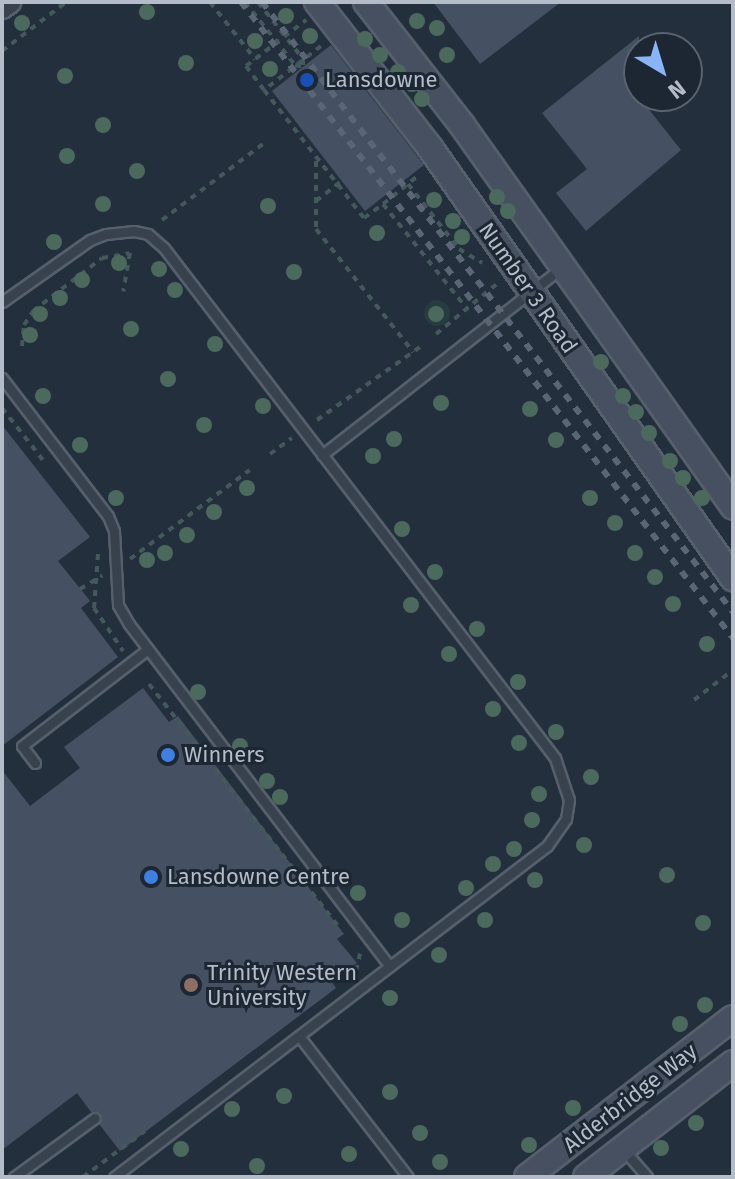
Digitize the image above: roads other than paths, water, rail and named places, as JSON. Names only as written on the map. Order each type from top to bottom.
[{"type":"main road","name":"Number 3 Road","points":[[366,2],[563,267],[733,507]]},
{"type":"main road","name":"Number 3 Road","points":[[312,10],[431,149],[733,578]]},
{"type":"main road","name":"Alderbridge Way","points":[[527,1177],[733,1018]]},
{"type":"main road","name":"Alderbridge Way","points":[[586,1177],[733,1063]]},
{"type":"street","points":[[2,7],[9,2]]},
{"type":"lane","points":[[2,302],[90,240],[134,231],[148,234],[555,758],[569,800],[566,819],[547,846],[114,1177]]},
{"type":"lane","points":[[322,455],[563,267]]},
{"type":"lane","points":[[2,378],[108,516],[114,531],[118,605],[148,649],[390,966]]},
{"type":"lane","points":[[35,763],[22,746],[148,649]]},
{"type":"lane","points":[[299,1036],[408,1177]]},
{"type":"lane","points":[[14,1177],[95,1118]]},
{"type":"lane","points":[[623,1149],[647,1177]]},
{"type":"railway","points":[[241,2],[733,638]]},
{"type":"railway","points":[[262,2],[733,612]]},
{"type":"place","name":"Lansdowne","points":[[307,80]]},
{"type":"place","name":"Winners","points":[[168,755]]},
{"type":"place","name":"Lansdowne Centre","points":[[151,877]]},
{"type":"place","name":"Trinity Western University","points":[[191,985]]}]
